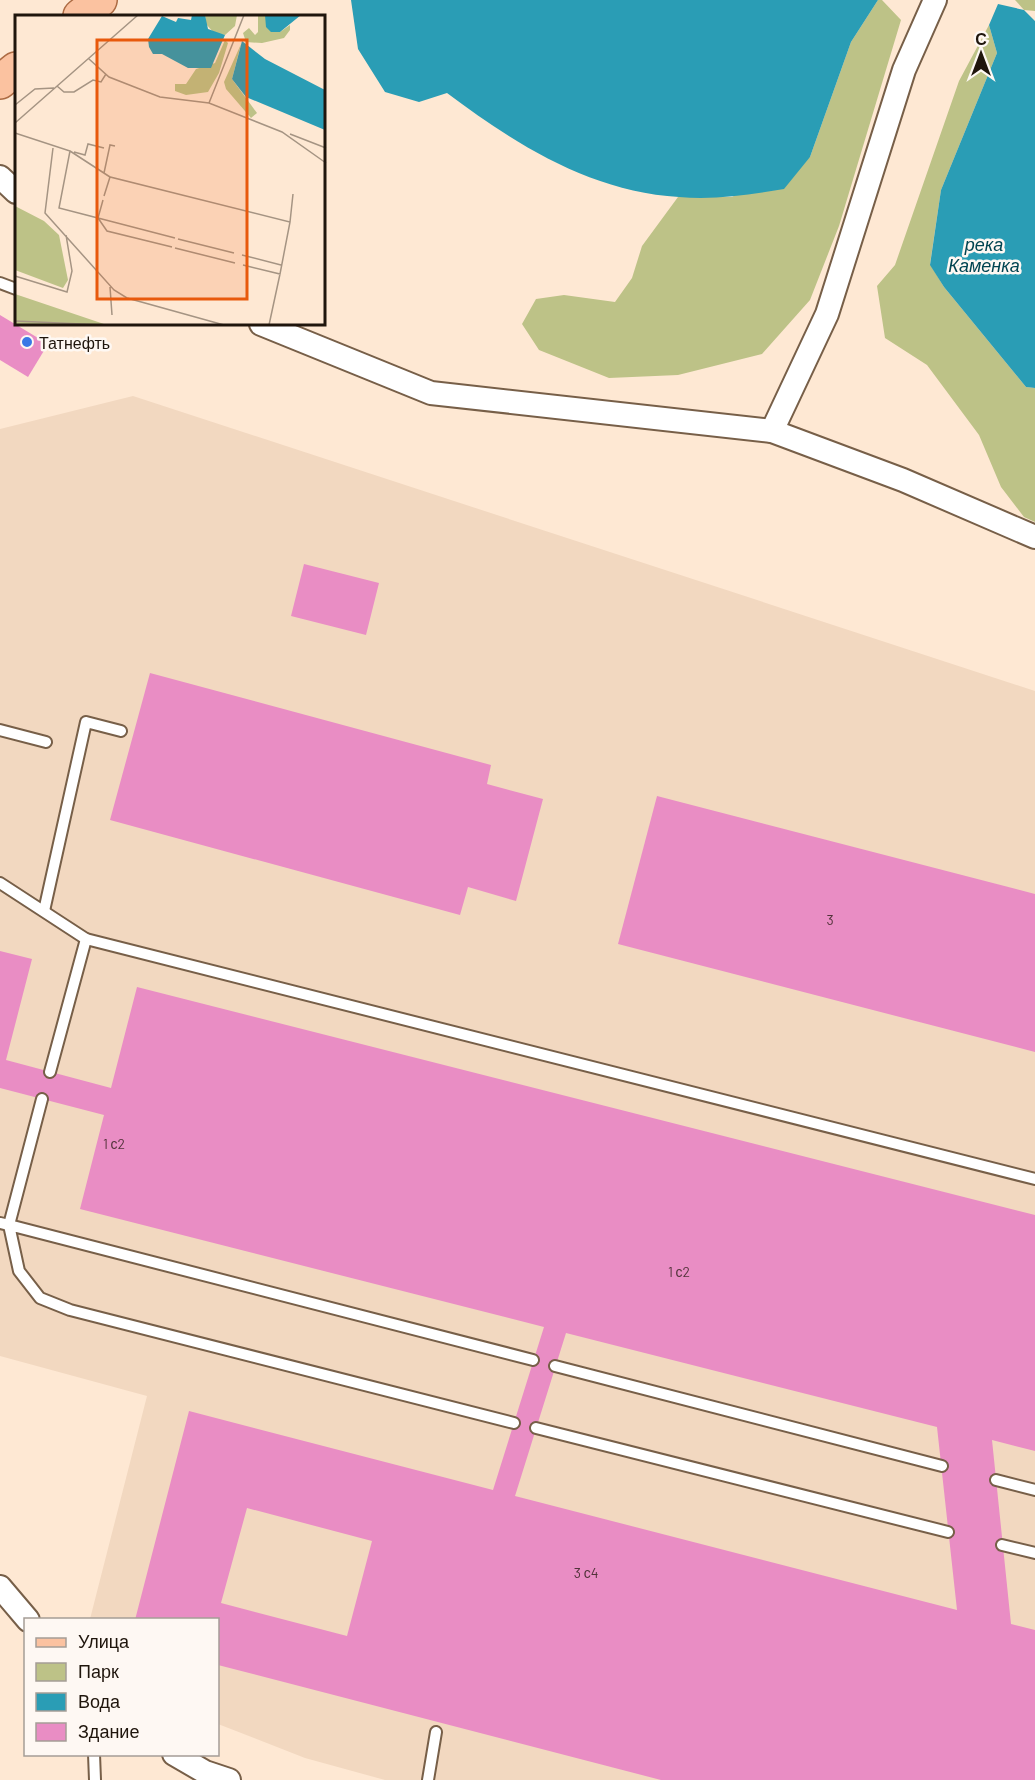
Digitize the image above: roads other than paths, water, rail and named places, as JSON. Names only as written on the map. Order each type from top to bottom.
[{"type":"main road","points":[[81,15],[100,0]]},
{"type":"main road","points":[[0,82],[15,70]]},
{"type":"street","points":[[772,431],[827,314],[904,70],[935,0]]},
{"type":"street","points":[[0,177],[15,191]]},
{"type":"street","points":[[266,326],[431,393],[772,431],[903,480],[1035,537]]},
{"type":"street","points":[[0,1587],[26,1618]]},
{"type":"street","points":[[176,1756],[204,1772],[229,1780]]},
{"type":"lane","points":[[0,283],[15,289]]},
{"type":"lane","points":[[44,911],[86,722],[121,730]]},
{"type":"lane","points":[[0,730],[46,741]]},
{"type":"lane","points":[[0,883],[86,939],[1035,1179]]},
{"type":"lane","points":[[50,1072],[86,939]]},
{"type":"lane","points":[[42,1099],[4,1224],[19,1271],[40,1298],[70,1310],[514,1423]]},
{"type":"lane","points":[[4,1224],[533,1360]]},
{"type":"lane","points":[[555,1366],[942,1466]]},
{"type":"lane","points":[[536,1428],[948,1532]]},
{"type":"lane","points":[[996,1480],[1035,1490]]},
{"type":"lane","points":[[1002,1545],[1035,1553]]},
{"type":"lane","points":[[428,1780],[436,1732]]},
{"type":"lane","points":[[93,1756],[95,1780]]},
{"type":"water","points":[[351,0],[878,0],[851,42],[810,157],[784,189],[705,198],[647,193],[615,186],[585,175],[527,147],[447,93],[419,102],[385,92],[358,49]]},
{"type":"water","name":"река Каменка","points":[[998,4],[1024,10],[1035,21],[1035,388],[1026,387],[944,287],[930,265],[941,190],[997,53],[989,25]]},
{"type":"place","name":"Татнефть","points":[[27,342]]}]
